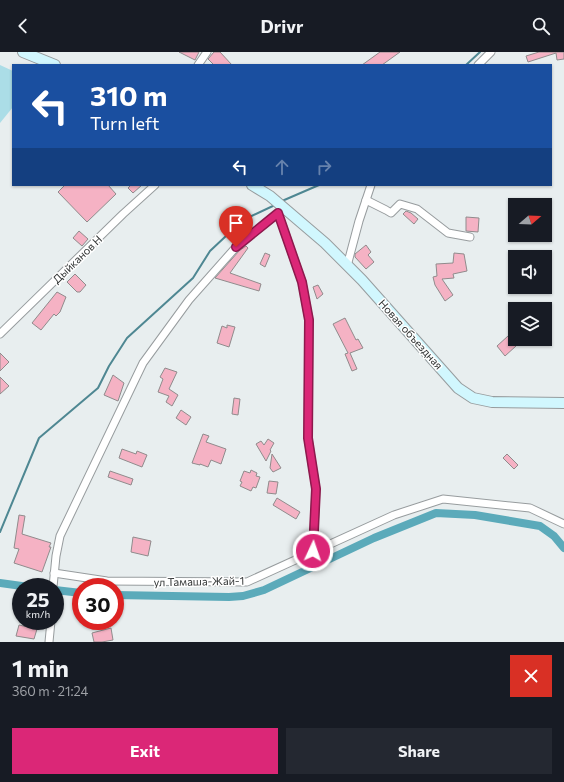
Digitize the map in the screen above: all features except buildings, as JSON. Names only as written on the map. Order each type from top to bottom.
[{"type":"main road","points":[[23,52],[53,64]]},
{"type":"main road","name":"Новая объездная","points":[[254,186],[270,196],[282,210],[324,243],[362,280],[458,388],[473,398],[492,402],[564,403]]},
{"type":"street","points":[[199,64],[207,52]]},
{"type":"street","points":[[479,64],[491,52]]},
{"type":"street","name":"Дыйканов Н","points":[[0,334],[123,214],[154,186]]},
{"type":"street","points":[[347,266],[371,186]]},
{"type":"street","points":[[366,200],[391,213],[400,204],[417,209],[448,233],[470,238]]},
{"type":"street","points":[[54,578],[60,536],[143,363],[189,300],[236,247],[282,210],[302,282],[309,320],[308,438],[316,489],[313,551]]},
{"type":"street","name":"ул Тамаша-Жай-1","points":[[54,573],[107,581],[247,582],[394,515],[443,499],[530,508],[564,524]]},
{"type":"street","points":[[49,642],[50,630]]},
{"type":"shaded area","points":[[0,65],[12,71],[12,108],[0,123]]},
{"type":"waterway","points":[[467,64],[480,52]]},
{"type":"waterway","points":[[282,201],[317,186]]},
{"type":"waterway","points":[[0,532],[39,438],[98,388],[109,366],[127,338],[193,278],[210,251],[243,220],[275,205]]},
{"type":"waterway","points":[[124,595],[243,596],[264,590],[374,538],[436,513],[475,515],[540,526],[554,536],[564,548]]},
{"type":"waterway","points":[[0,583],[12,585]]},
{"type":"waterway","points":[[64,591],[72,592]]},
{"type":"route","points":[[236,247],[278,213],[302,282],[309,320],[308,438],[316,489],[313,551]]}]
